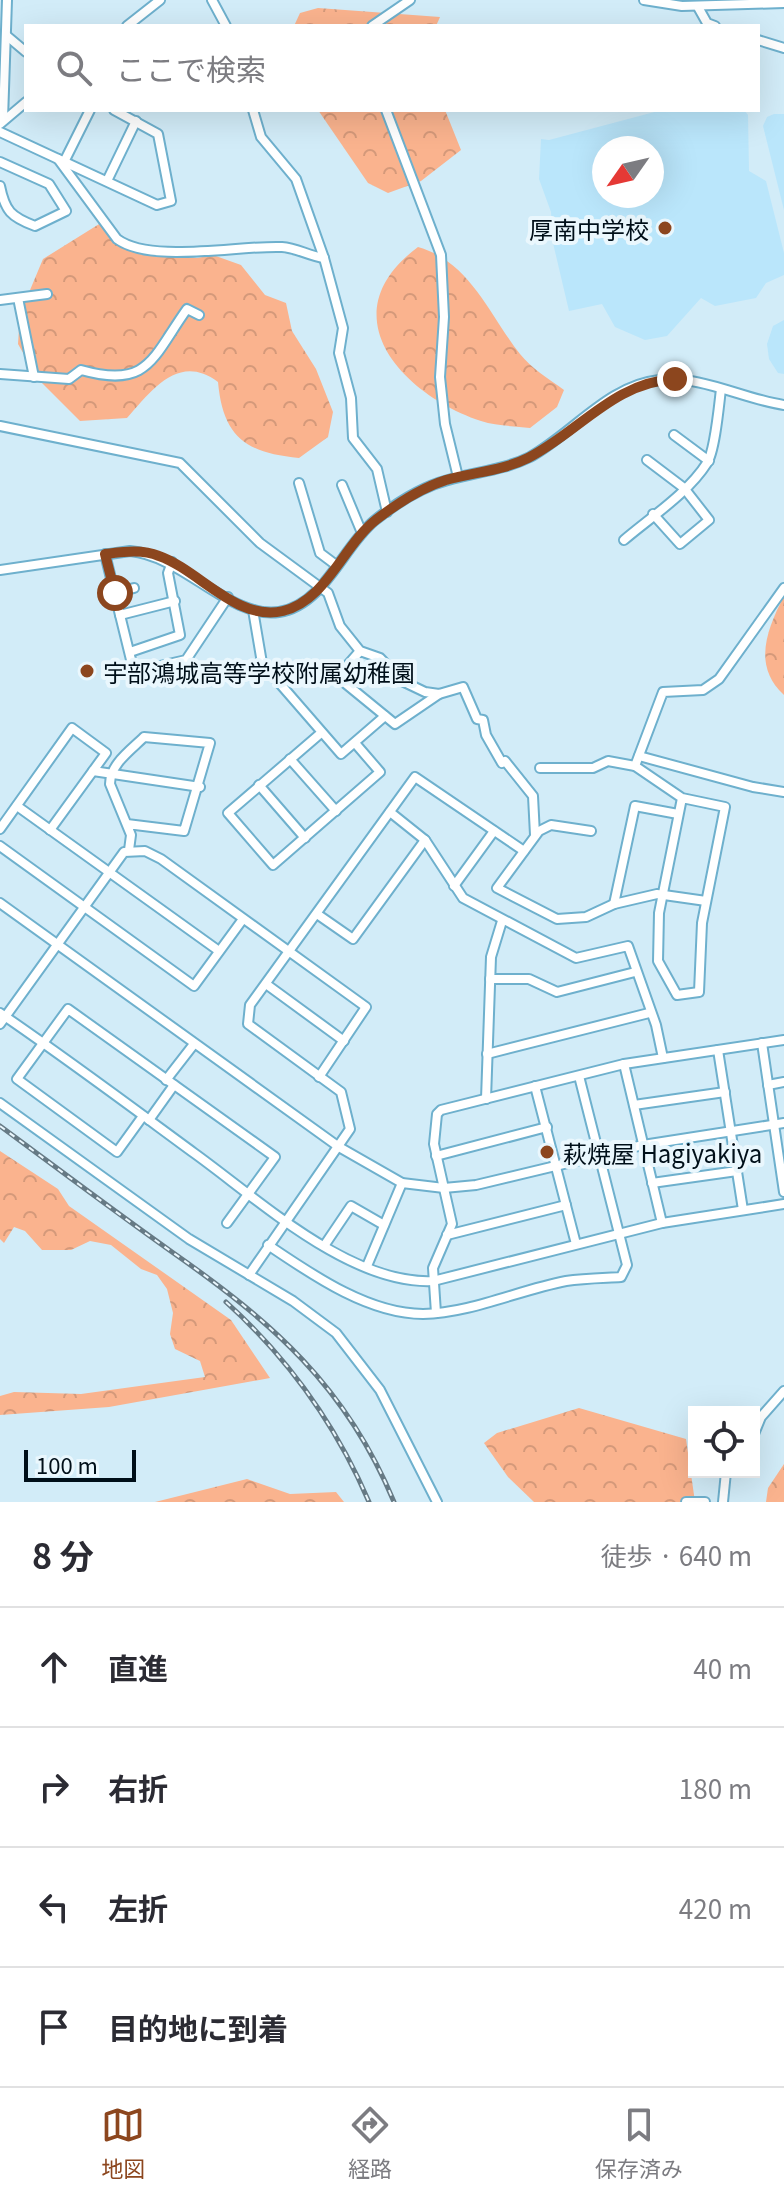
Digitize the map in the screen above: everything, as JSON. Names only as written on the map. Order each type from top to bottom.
[{"type":"street","points":[[1,122],[7,0]]},
{"type":"street","points":[[130,24],[160,0]]},
{"type":"street","points":[[212,0],[225,24]]},
{"type":"street","points":[[375,24],[410,0]]},
{"type":"street","points":[[644,0],[698,7],[784,3]]},
{"type":"street","points":[[698,7],[710,24]]},
{"type":"street","points":[[7,36],[24,50]]},
{"type":"street","points":[[760,41],[784,48]]},
{"type":"street","points":[[1,122],[24,104]]},
{"type":"street","points":[[62,160],[89,112]]},
{"type":"street","points":[[254,112],[261,137],[296,179],[324,258],[343,328],[339,353],[351,398],[353,438],[377,469],[387,512]]},
{"type":"street","points":[[387,112],[441,255],[444,317],[440,377],[445,424],[458,477]]},
{"type":"street","points":[[0,132],[157,205],[171,201],[158,134],[134,117],[107,181]]},
{"type":"street","points":[[62,160],[117,239],[130,247],[181,253],[223,247],[292,248],[324,258]]},
{"type":"street","points":[[0,162],[49,184],[66,211],[35,226],[12,217],[4,206],[0,186]]},
{"type":"street","points":[[0,300],[47,294]]},
{"type":"street","points":[[18,298],[34,377]]},
{"type":"street","points":[[0,374],[69,379],[81,370],[114,378],[133,375],[148,365],[187,309],[199,315]]},
{"type":"street","points":[[0,570],[105,554],[146,552],[172,562],[253,610],[286,610],[306,600],[362,533],[387,512],[426,488],[458,477],[499,469],[529,457],[640,384],[675,379],[784,405]]},
{"type":"street","points":[[624,540],[684,488],[709,461],[721,389]]},
{"type":"street","points":[[0,426],[176,460],[260,543],[328,593],[340,626],[360,651],[380,658],[407,685],[439,694]]},
{"type":"street","points":[[674,435],[709,461]]},
{"type":"street","points":[[647,460],[684,488],[709,520],[680,544],[653,514]]},
{"type":"street","points":[[299,483],[320,553],[336,565]]},
{"type":"street","points":[[342,485],[362,533]]},
{"type":"street","points":[[105,554],[134,672],[186,660],[228,597]]},
{"type":"street","points":[[130,652],[172,641],[180,635],[168,573],[172,562]]},
{"type":"street","points":[[115,593],[134,588]]},
{"type":"street","points":[[635,766],[663,692],[703,690],[719,679],[784,588]]},
{"type":"street","points":[[120,615],[175,601]]},
{"type":"street","points":[[253,610],[262,663],[341,754],[385,716]]},
{"type":"street","points":[[339,675],[360,651]]},
{"type":"street","points":[[329,670],[339,675],[395,724],[439,694],[463,687],[502,763],[505,761],[533,796],[535,835]]},
{"type":"street","points":[[0,829],[72,728],[106,753],[50,830]]},
{"type":"street","points":[[321,733],[228,813],[273,865],[380,772],[355,743]]},
{"type":"street","points":[[110,775],[144,737],[194,739],[210,743],[200,787],[184,831],[127,824]]},
{"type":"street","points":[[639,756],[753,787],[784,792]]},
{"type":"street","points":[[290,759],[336,811]]},
{"type":"street","points":[[540,768],[593,768],[608,761],[635,766],[682,798],[725,807],[706,901],[699,992],[677,995],[658,961],[663,895],[682,798]]},
{"type":"street","points":[[93,771],[200,787]]},
{"type":"street","points":[[110,775],[114,799],[131,835],[129,850],[109,872],[2,1018],[42,1043],[324,1246],[367,1266],[414,1282],[433,1281],[662,1223],[784,1204]]},
{"type":"street","points":[[249,1275],[350,1129],[341,1092],[248,1024],[250,1005],[415,777],[524,851]]},
{"type":"street","points":[[259,785],[305,838]]},
{"type":"street","points":[[17,806],[219,951]]},
{"type":"street","points":[[614,904],[635,806],[678,814]]},
{"type":"street","points":[[390,812],[425,840],[463,898],[502,921],[576,958],[628,946],[649,1013],[656,1025],[663,1058]]},
{"type":"street","points":[[591,831],[551,825],[535,835],[497,888],[557,919],[586,917],[614,904],[663,895],[706,901]]},
{"type":"street","points":[[454,886],[494,831]]},
{"type":"street","points":[[317,914],[353,939],[425,840]]},
{"type":"street","points":[[0,846],[194,986],[243,919]]},
{"type":"street","points":[[129,850],[152,853],[366,1007],[319,1077]]},
{"type":"street","points":[[0,903],[339,1147],[402,1183],[444,1188],[496,1181],[643,1145],[784,1123]]},
{"type":"street","points":[[486,1099],[490,979],[495,938],[502,921]]},
{"type":"street","points":[[490,979],[529,979],[557,992],[635,972]]},
{"type":"street","points":[[266,984],[344,1041]]},
{"type":"street","points":[[194,1044],[170,1082],[146,1118],[117,1152],[17,1079],[68,1009],[170,1082],[275,1157],[227,1223]]},
{"type":"street","points":[[487,1054],[649,1013]]},
{"type":"street","points":[[436,1313],[433,1268],[452,1224],[436,1156],[437,1114],[624,1064],[784,1040]]},
{"type":"street","points":[[762,1043],[784,1192]]},
{"type":"street","points":[[718,1050],[743,1210]]},
{"type":"street","points":[[624,1064],[662,1223]]},
{"type":"street","points":[[268,1245],[309,1273],[369,1301],[405,1312],[436,1313],[568,1281],[621,1277],[627,1265],[579,1076]]},
{"type":"street","points":[[768,1085],[784,1082]]},
{"type":"street","points":[[535,1086],[576,1244]]},
{"type":"street","points":[[634,1105],[725,1092]]},
{"type":"street","points":[[0,1103],[176,1231],[320,1319],[380,1390],[437,1502]]},
{"type":"street","points":[[436,1156],[547,1127]]},
{"type":"street","points":[[652,1183],[737,1171]]},
{"type":"street","points":[[367,1266],[402,1183]]},
{"type":"street","points":[[447,1235],[566,1205]]},
{"type":"street","points":[[324,1246],[351,1206],[384,1225]]},
{"type":"street","points":[[760,1419],[784,1391]]},
{"type":"street","points":[[723,1502],[725,1478]]},
{"type":"street","points":[[686,1502],[705,1502]]},
{"type":"shaded area","name":"厚南中学校","points":[[654,112],[746,112],[749,171],[766,181],[784,253],[784,275],[766,283],[756,298],[715,306],[701,298],[667,336],[645,340],[615,327],[602,304],[569,311],[553,243],[551,212],[539,179],[541,139],[549,140]]},
{"type":"shaded area","points":[[784,114],[784,210],[763,126],[767,117]]},
{"type":"shaded area","points":[[784,320],[784,374],[778,373],[769,359],[767,344],[773,326]]},
{"type":"green space","points":[[318,8],[440,17],[437,24],[295,24],[300,13]]},
{"type":"green space","points":[[319,112],[446,112],[461,150],[421,181],[388,193],[368,183]]},
{"type":"green space","points":[[104,221],[114,237],[160,254],[197,258],[213,255],[241,265],[265,295],[286,303],[292,331],[316,369],[333,412],[328,437],[299,458],[265,452],[251,446],[240,439],[225,416],[218,382],[191,371],[179,373],[157,386],[127,418],[80,421],[38,379],[18,344],[20,314],[43,259]]},
{"type":"green space","points":[[418,247],[436,254],[465,277],[524,359],[564,390],[557,407],[530,428],[487,423],[452,409],[402,372],[386,349],[377,324],[379,299],[392,273]]},
{"type":"green space","points":[[784,596],[784,695],[774,684],[765,660],[768,634]]},
{"type":"green space","points":[[0,1151],[58,1189],[69,1206],[231,1320],[270,1378],[109,1407],[0,1415],[0,1396],[14,1392],[81,1394],[205,1377],[200,1361],[175,1349],[170,1334],[173,1313],[167,1289],[157,1275],[141,1269],[111,1245],[90,1241],[71,1250],[42,1250],[25,1231],[14,1227],[4,1243],[0,1239]]},
{"type":"green space","points":[[579,1408],[686,1439],[688,1478],[692,1478],[695,1502],[534,1502],[508,1477],[484,1443],[497,1433]]},
{"type":"green space","points":[[784,1464],[784,1502],[766,1502],[768,1488]]},
{"type":"green space","points":[[247,1479],[290,1494],[336,1492],[344,1502],[155,1502]]},
{"type":"railway","points":[[0,1126],[208,1278],[274,1331],[329,1390],[353,1424],[394,1502]]},
{"type":"railway","points":[[226,1302],[270,1346],[308,1394],[341,1446],[369,1502]]},
{"type":"place","name":"厚南中学校","points":[[665,228]]},
{"type":"place","name":"宇部鴻城高等学校附属幼稚園","points":[[87,671]]},
{"type":"place","name":"萩焼屋 Hagiyakiya","points":[[547,1152]]},
{"type":"route","points":[[115,593],[105,554],[146,552],[172,562],[253,610],[270,613],[286,610],[313,595],[369,526],[418,492],[447,480],[512,465],[543,449],[633,387],[648,381],[675,379]]}]
